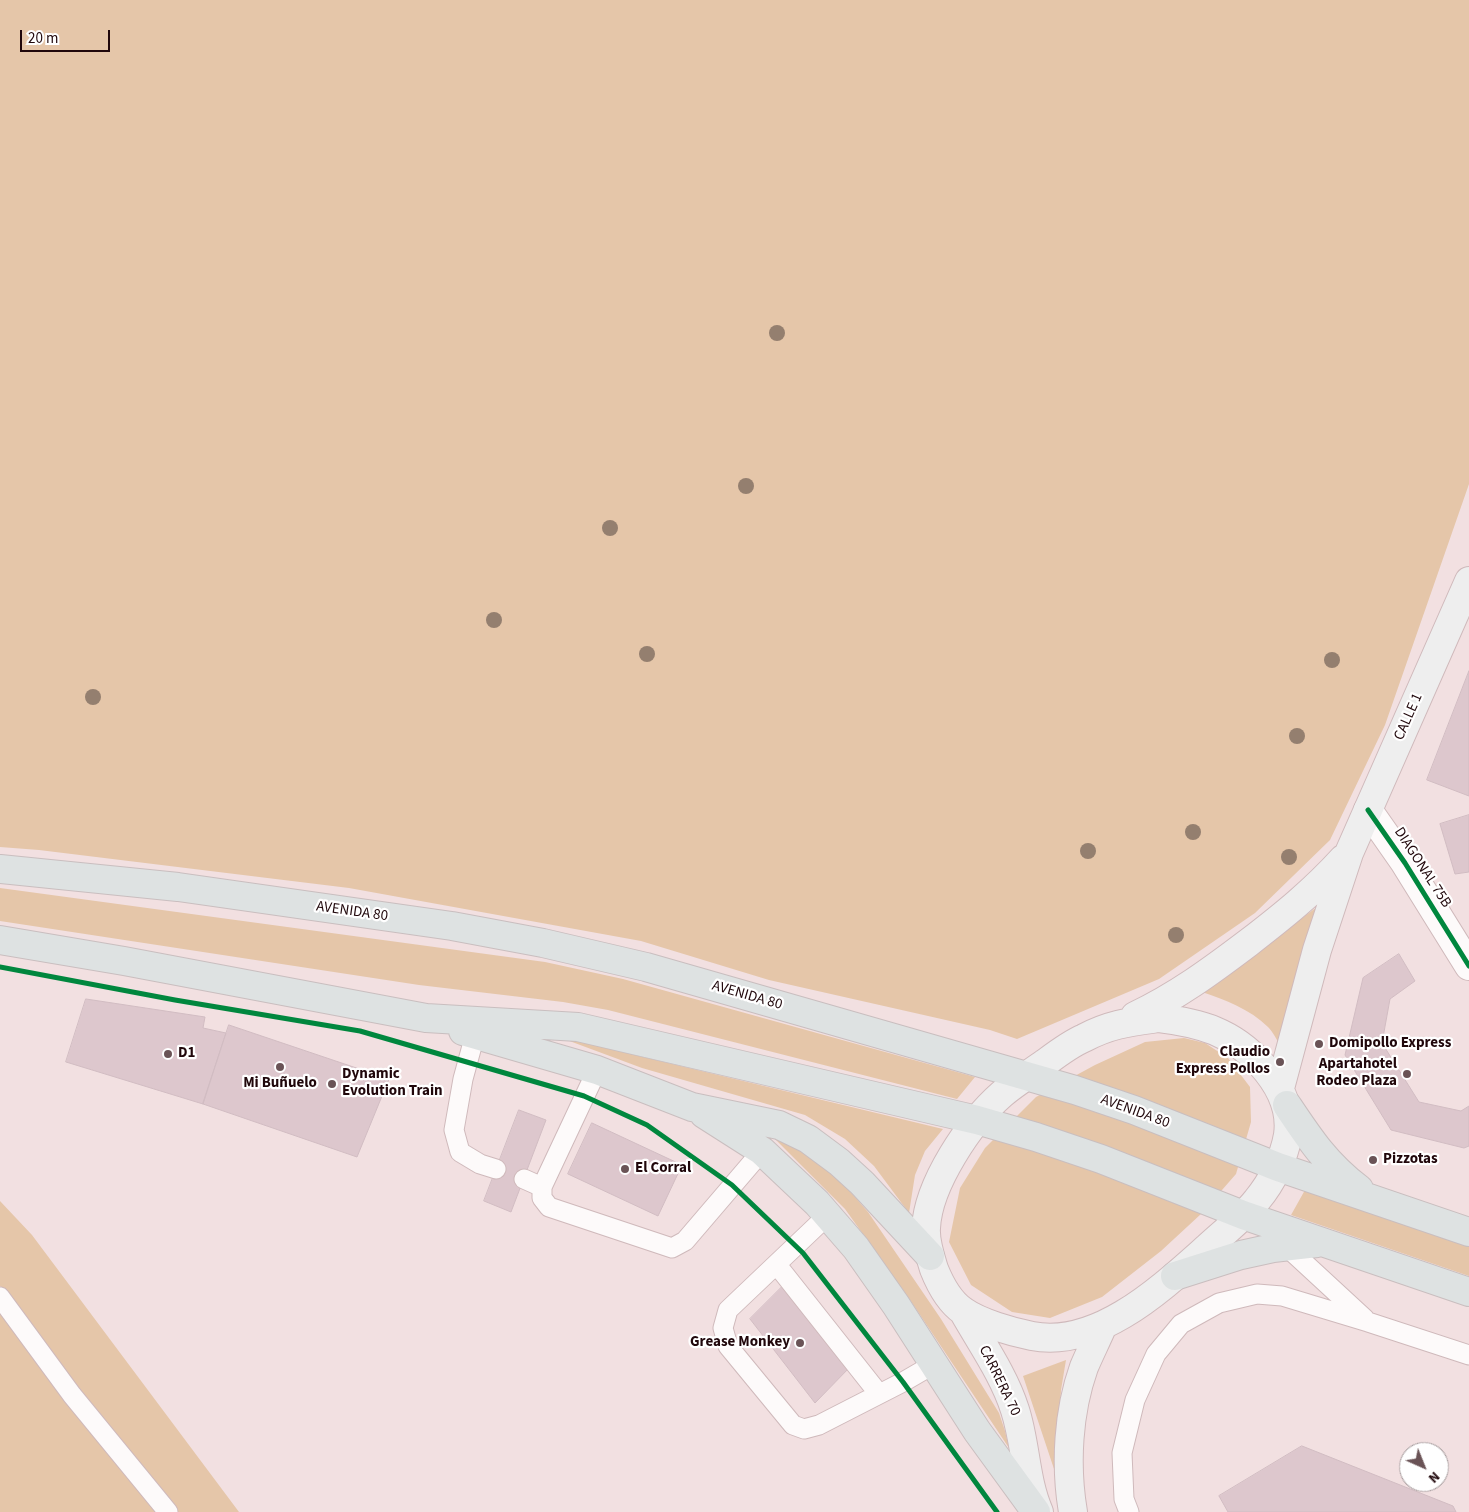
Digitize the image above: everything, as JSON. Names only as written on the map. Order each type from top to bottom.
[{"type":"main road","name":"CALLE 1","points":[[963,1311],[992,1326],[1014,1333],[1037,1337],[1064,1336],[1103,1324],[1139,1304],[1175,1276],[1243,1215],[1258,1199],[1278,1167],[1284,1150],[1288,1131],[1284,1097],[1317,950],[1349,853],[1469,581]]},
{"type":"main road","name":"CALLE 1","points":[[1120,1023],[1164,1002],[1202,978],[1291,910],[1318,886],[1349,853]]},
{"type":"main road","name":"AVENIDA 80","points":[[0,869],[178,887],[452,926],[543,943],[646,967],[1026,1076],[1134,1110],[1278,1167],[1469,1232]]},
{"type":"main road","points":[[0,940],[134,963],[426,1018],[578,1028],[977,1120],[1036,1137],[1243,1215],[1469,1292]]},
{"type":"main road","points":[[426,1018],[475,1035],[597,1070],[692,1107],[779,1125],[808,1139],[839,1162],[862,1183],[930,1256]]},
{"type":"main road","points":[[963,1311],[944,1289],[930,1256],[926,1229],[931,1200],[945,1169],[977,1120],[1002,1094],[1055,1055],[1083,1038],[1120,1023],[1159,1018],[1207,1027],[1228,1037],[1255,1057],[1268,1072],[1312,1143],[1339,1173],[1372,1199]]},
{"type":"main road","points":[[692,1107],[762,1151],[817,1203],[856,1248],[977,1431],[1037,1512]]},
{"type":"main road","points":[[1175,1276],[1241,1255],[1273,1248],[1324,1243]]},
{"type":"main road","name":"CARRERA 70","points":[[963,1311],[999,1375],[1015,1409],[1023,1437],[1037,1512]]},
{"type":"main road","points":[[1072,1512],[1068,1473],[1075,1402],[1084,1367],[1103,1324]]},
{"type":"street","name":"DIAGONAL 75B","points":[[1368,810],[1405,863],[1469,966]]},
{"type":"lane","points":[[475,1035],[463,1079],[454,1130],[460,1152],[480,1164],[496,1169]]},
{"type":"lane","points":[[597,1070],[542,1187],[542,1198],[549,1207],[672,1248],[685,1241],[762,1151]]},
{"type":"lane","points":[[524,1178],[542,1187]]},
{"type":"lane","points":[[828,1216],[728,1310],[723,1328],[728,1346],[793,1425],[804,1429],[819,1425],[934,1364]]},
{"type":"lane","points":[[1287,1246],[1368,1322]]},
{"type":"lane","points":[[777,1265],[879,1394]]},
{"type":"lane","points":[[1129,1512],[1124,1499],[1122,1453],[1135,1400],[1156,1354],[1181,1324],[1219,1303],[1257,1294],[1282,1296],[1469,1355]]},
{"type":"lane","points":[[0,1297],[72,1395],[168,1512]]},
{"type":"shaded area","points":[[0,0],[1469,0],[1469,484],[1385,725],[1330,840],[1255,913],[1159,979],[1017,1039],[990,1030],[769,980],[641,941],[349,888],[39,850],[0,847]]},
{"type":"shaded area","points":[[0,888],[545,962],[623,979],[975,1077],[957,1099],[608,1010],[563,1002],[419,985],[0,921]]},
{"type":"shaded area","points":[[1317,907],[1295,977],[1281,1047],[1270,1029],[1253,1015],[1228,1002],[1202,992]]},
{"type":"shaded area","points":[[556,1036],[943,1129],[925,1151],[915,1175],[909,1213],[874,1166],[845,1139],[805,1115],[642,1068]]},
{"type":"shaded area","points":[[1184,1038],[1205,1043],[1228,1058],[1250,1087],[1251,1122],[1236,1174],[1201,1214],[1161,1251],[1102,1297],[1050,1318],[1012,1312],[971,1285],[949,1242],[960,1188],[985,1148],[1036,1097],[1095,1065],[1145,1042]]},
{"type":"shaded area","points":[[772,1136],[804,1152],[835,1174],[868,1212],[941,1319],[999,1413],[1009,1448],[908,1297],[845,1209]]},
{"type":"shaded area","points":[[1305,1190],[1469,1245],[1469,1276],[1291,1215]]},
{"type":"shaded area","points":[[0,1201],[32,1235],[239,1512],[178,1512],[137,1468],[0,1286]]},
{"type":"shaded area","points":[[0,1306],[160,1512],[0,1512]]},
{"type":"shaded area","points":[[1066,1360],[1061,1390],[1058,1447],[1061,1490],[1023,1376]]},
{"type":"building","points":[[1469,671],[1469,796],[1427,780]]},
{"type":"building","points":[[1469,815],[1469,872],[1455,874],[1440,824]]},
{"type":"building","points":[[1399,954],[1415,981],[1390,999],[1382,1043],[1419,1102],[1461,1111],[1469,1106],[1469,1146],[1464,1148],[1391,1130],[1345,1055],[1363,978]]},
{"type":"building","points":[[86,999],[205,1017],[203,1028],[226,1033],[203,1104],[66,1062]]},
{"type":"building","points":[[229,1025],[389,1079],[357,1157],[203,1104]]},
{"type":"building","points":[[519,1110],[546,1120],[511,1212],[484,1201]]},
{"type":"building","name":"El Corral","points":[[592,1123],[682,1165],[658,1216],[568,1174]]},
{"type":"building","name":"Grease Monkey","points":[[784,1285],[850,1367],[815,1403],[750,1319]]},
{"type":"building","points":[[1302,1446],[1399,1485],[1399,1492],[1418,1492],[1453,1506],[1456,1512],[1228,1512],[1219,1496]]},
{"type":"cycle path","points":[[1368,810],[1405,863],[1469,966]]},
{"type":"cycle path","points":[[0,967],[175,1000],[360,1031],[584,1096],[647,1125],[732,1185],[803,1253],[903,1382],[997,1512]]},
{"type":"place","name":"Domipollo Express","points":[[1319,1044]]},
{"type":"place","name":"D1","points":[[168,1054]]},
{"type":"place","name":"Claudio Express Pollos","points":[[1280,1062]]},
{"type":"place","name":"Mi Buñuelo","points":[[280,1067]]},
{"type":"place","name":"Apartahotel Rodeo Plaza","points":[[1407,1074]]},
{"type":"place","name":"Dynamic Evolution Train","points":[[332,1084]]},
{"type":"place","name":"Pizzotas","points":[[1373,1160]]},
{"type":"place","name":"El Corral","points":[[625,1169]]},
{"type":"place","name":"Grease Monkey","points":[[800,1343]]}]
